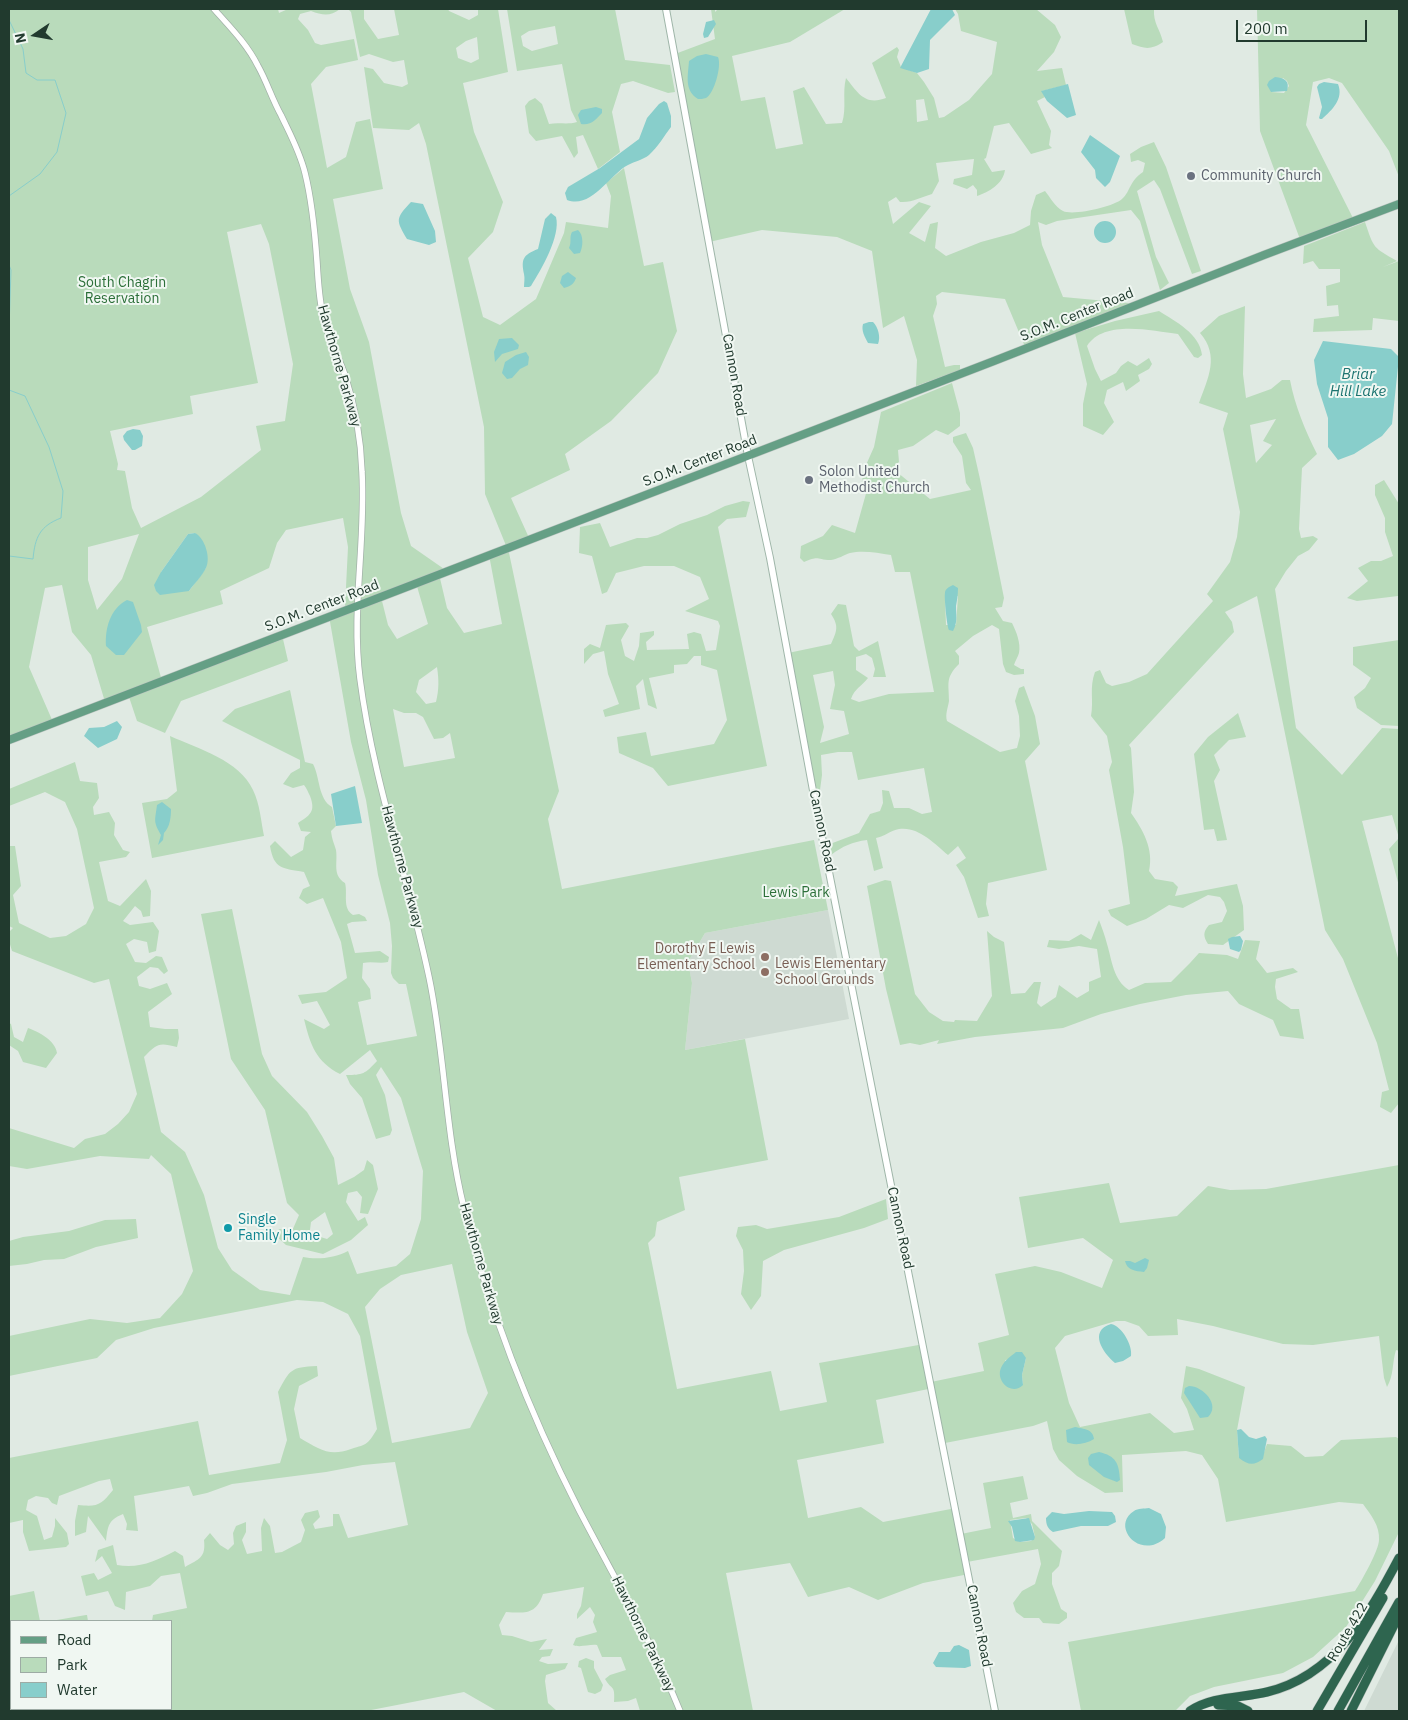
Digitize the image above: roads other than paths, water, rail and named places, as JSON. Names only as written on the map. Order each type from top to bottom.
[{"type":"highway","points":[[1190,1711],[1209,1702],[1272,1691],[1294,1683],[1321,1666],[1337,1653],[1354,1633],[1379,1596],[1399,1558]]},
{"type":"highway","name":"Route 422","points":[[1317,1711],[1377,1610],[1399,1564]]},
{"type":"highway","points":[[1338,1711],[1399,1602]]},
{"type":"highway","points":[[1351,1711],[1399,1615]]},
{"type":"highway","points":[[1199,1711],[1220,1704],[1238,1706],[1248,1711]]},
{"type":"main road","name":"Cannon Road","points":[[666,9],[748,456],[778,596],[814,796],[995,1711]]},
{"type":"main road","name":"S.O.M. Center Road","points":[[9,740],[1399,204]]},
{"type":"street","name":"Hawthorne Parkway","points":[[214,9],[239,38],[258,65],[294,139],[306,174],[315,238],[322,313],[348,384],[360,443],[363,513],[358,605],[358,656],[367,722],[378,778],[415,912],[430,980],[440,1035],[450,1132],[463,1205],[489,1297],[532,1409],[578,1507],[645,1634],[680,1711]]},
{"type":"water","points":[[931,9],[952,9],[955,15],[930,40],[929,69],[917,73],[900,68]]},
{"type":"water","points":[[714,20],[716,24],[708,37],[704,38],[706,22]]},
{"type":"water","points":[[706,54],[718,57],[718,73],[709,95],[706,98],[698,99],[689,87],[689,61],[697,56]]},
{"type":"water","points":[[1275,77],[1282,78],[1287,82],[1287,91],[1271,92],[1267,85]]},
{"type":"water","points":[[1324,82],[1338,84],[1339,95],[1333,108],[1320,119],[1322,107],[1317,87]]},
{"type":"water","points":[[1068,84],[1076,115],[1067,118],[1047,101],[1041,91]]},
{"type":"water","points":[[664,101],[667,103],[671,116],[671,127],[652,152],[647,157],[621,170],[592,196],[584,200],[567,200],[565,193],[568,187],[600,168],[639,139],[647,118]]},
{"type":"water","points":[[596,107],[602,109],[602,113],[590,123],[581,124],[578,115],[581,110]]},
{"type":"water","points":[[1090,135],[1120,156],[1110,182],[1105,187],[1096,178],[1095,170],[1081,152]]},
{"type":"water","points":[[411,202],[423,204],[435,231],[436,242],[429,245],[407,239],[399,220],[402,212]]},
{"type":"water","points":[[551,213],[556,217],[557,225],[553,243],[545,262],[531,286],[524,287],[524,258],[529,253],[538,249],[545,219]]},
{"type":"water","points":[[1105,221],[1113,224],[1116,232],[1113,240],[1105,243],[1097,240],[1094,232],[1097,224]]},
{"type":"water","points":[[578,230],[582,238],[582,248],[580,253],[574,254],[569,248],[571,236],[572,232]]},
{"type":"water","points":[[568,272],[576,278],[572,284],[564,288],[560,283],[562,276]]},
{"type":"water","points":[[873,322],[878,329],[878,344],[868,343],[865,336],[863,324]]},
{"type":"water","points":[[512,338],[519,345],[518,349],[502,354],[495,362],[494,352],[499,339]]},
{"type":"water","name":"Briar Hill Lake","points":[[1323,341],[1391,349],[1399,357],[1392,424],[1382,436],[1354,454],[1338,460],[1328,447],[1328,418],[1317,384],[1314,360]]},
{"type":"water","points":[[526,352],[529,357],[528,365],[520,369],[512,378],[507,379],[502,373],[505,362],[516,355]]},
{"type":"water","points":[[133,429],[140,430],[143,436],[142,446],[135,450],[132,450],[123,436],[127,431]]},
{"type":"water","points":[[195,533],[202,539],[206,549],[208,559],[204,571],[189,591],[160,595],[154,585],[161,572],[188,534]]},
{"type":"water","points":[[953,585],[958,588],[958,595],[956,622],[953,631],[948,628],[945,592],[946,589]]},
{"type":"water","points":[[127,600],[133,602],[142,632],[124,655],[116,655],[106,646],[106,632],[116,608]]},
{"type":"water","points":[[117,721],[122,727],[117,739],[98,748],[84,736],[89,728],[104,727]]},
{"type":"water","points":[[355,786],[362,823],[336,826],[331,794]]},
{"type":"water","points":[[162,802],[171,809],[171,815],[163,840],[158,845],[161,835],[155,818],[157,805]]},
{"type":"water","points":[[1240,936],[1243,941],[1241,950],[1239,952],[1230,949],[1228,939]]},
{"type":"water","points":[[1145,1258],[1149,1260],[1144,1272],[1130,1268],[1125,1261],[1135,1263]]},
{"type":"water","points":[[1111,1324],[1123,1332],[1131,1352],[1131,1356],[1115,1363],[1102,1348],[1099,1337],[1104,1327]]},
{"type":"water","points":[[1016,1352],[1022,1352],[1026,1358],[1022,1375],[1023,1385],[1015,1389],[1004,1384],[1001,1380],[1000,1371],[1004,1362]]},
{"type":"water","points":[[1189,1386],[1200,1389],[1209,1397],[1212,1407],[1208,1417],[1200,1418],[1184,1393],[1185,1388]]},
{"type":"water","points":[[1075,1427],[1090,1431],[1094,1439],[1080,1444],[1067,1442],[1066,1430]]},
{"type":"water","points":[[1241,1429],[1249,1437],[1256,1439],[1265,1436],[1267,1439],[1263,1459],[1257,1463],[1251,1464],[1239,1458],[1237,1430]]},
{"type":"water","points":[[1099,1452],[1116,1461],[1120,1480],[1117,1482],[1104,1477],[1089,1465],[1088,1458],[1091,1454]]},
{"type":"water","points":[[1149,1508],[1161,1514],[1166,1527],[1165,1538],[1156,1544],[1146,1546],[1138,1544],[1131,1539],[1125,1525],[1127,1517],[1134,1511]]},
{"type":"water","points":[[1089,1511],[1112,1512],[1116,1522],[1108,1526],[1081,1526],[1053,1532],[1047,1525],[1046,1518],[1052,1512],[1064,1514]]},
{"type":"water","points":[[1029,1518],[1035,1537],[1034,1540],[1015,1541],[1012,1527],[1008,1521]]},
{"type":"water","points":[[959,1645],[969,1650],[971,1666],[965,1668],[936,1667],[933,1663],[939,1652],[950,1652],[954,1646]]},
{"type":"waterway","points":[[9,20],[23,49],[26,73],[37,80],[55,80],[66,113],[57,152],[40,174],[9,196]]},
{"type":"waterway","points":[[9,265],[11,270],[9,329]]},
{"type":"waterway","points":[[9,390],[25,396],[49,447],[63,491],[61,518],[48,525],[40,533],[35,544],[33,559],[9,556]]},
{"type":"place","name":"Community Church","points":[[1191,176]]},
{"type":"place","name":"Solon United Methodist Church","points":[[809,480]]},
{"type":"place","name":"Dorothy E Lewis Elementary School","points":[[765,957]]},
{"type":"place","name":"Lewis Elementary School Grounds","points":[[765,972]]},
{"type":"place","name":"Single Family Home","points":[[228,1228]]},
{"type":"park label","name":"South Chagrin Reservation","points":[[122,292]]},
{"type":"park label","name":"Lewis Park","points":[[796,893]]}]
